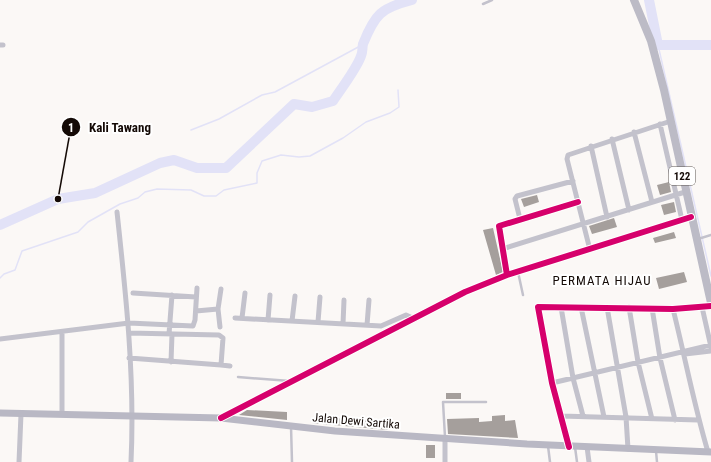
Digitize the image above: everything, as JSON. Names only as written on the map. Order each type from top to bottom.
[{"type":"main road","name":"122","points":[[637,1],[652,45],[671,121],[691,217],[701,239],[711,301]]},
{"type":"main road","name":"Jalan Dewi Sartika","points":[[0,413],[221,418],[291,426],[445,439],[548,446],[710,452]]},
{"type":"street","points":[[590,250],[567,159],[568,155],[612,139],[671,121]]},
{"type":"street","points":[[660,124],[682,220]]},
{"type":"street","points":[[634,132],[652,202]]},
{"type":"street","points":[[612,139],[629,210]]},
{"type":"street","points":[[591,146],[607,216]]},
{"type":"street","points":[[520,219],[516,199],[517,196],[573,181]]},
{"type":"street","points":[[502,249],[685,192]]},
{"type":"street","points":[[507,275],[498,228],[520,219],[578,202]]},
{"type":"street","points":[[117,212],[129,323],[129,358],[133,415],[131,462]]},
{"type":"street","points":[[221,418],[465,292],[518,271],[590,250],[691,217]]},
{"type":"street","points":[[0,339],[129,323],[192,326],[196,320],[197,288]]},
{"type":"street","points":[[220,326],[218,309],[221,289]]},
{"type":"street","points":[[133,293],[196,297]]},
{"type":"street","points":[[242,318],[245,293]]},
{"type":"street","points":[[171,362],[170,324],[172,295]]},
{"type":"street","points":[[268,320],[270,295]]},
{"type":"street","points":[[292,321],[296,296]]},
{"type":"street","points":[[318,322],[320,297]]},
{"type":"street","points":[[342,324],[344,300]]},
{"type":"street","points":[[367,325],[369,300]]},
{"type":"street","points":[[572,447],[560,416],[552,383],[538,307],[629,307],[673,309],[702,307],[711,301]]},
{"type":"street","points":[[561,307],[573,378],[583,416]]},
{"type":"street","points":[[581,307],[604,417]]},
{"type":"street","points":[[608,307],[626,417],[628,449]]},
{"type":"street","points":[[629,307],[638,362],[652,419]]},
{"type":"street","points":[[552,383],[711,346],[702,307]]},
{"type":"street","points":[[652,308],[660,358],[675,420]]},
{"type":"street","points":[[196,311],[218,309]]},
{"type":"street","points":[[673,309],[698,420],[710,452]]},
{"type":"street","points":[[235,318],[381,326],[406,315],[415,319]]},
{"type":"street","points":[[62,332],[62,414]]},
{"type":"street","points":[[129,333],[222,336],[221,365]]},
{"type":"street","points":[[683,353],[711,351]]},
{"type":"street","points":[[129,358],[230,366]]},
{"type":"street","points":[[18,462],[22,414]]},
{"type":"street","points":[[560,416],[698,420]]},
{"type":"street","points":[[445,439],[445,462]]},
{"type":"street","points":[[587,447],[589,462]]},
{"type":"lane","points":[[483,4],[492,0]]},
{"type":"lane","points":[[701,239],[711,236]]},
{"type":"lane","points":[[518,271],[523,295]]},
{"type":"lane","points":[[238,377],[291,381]]},
{"type":"lane","points":[[445,439],[443,402],[486,402]]},
{"type":"lane","points":[[291,426],[292,462]]},
{"type":"lane","points":[[548,446],[550,462]]},
{"type":"lane","points":[[572,447],[577,462]]},
{"type":"lane","points":[[656,450],[657,462]]},
{"type":"building","points":[[669,182],[671,192],[660,195],[657,185]]},
{"type":"building","points":[[537,195],[539,202],[524,207],[521,199]]},
{"type":"building","points":[[674,202],[676,212],[664,215],[661,205]]},
{"type":"building","points":[[614,218],[617,227],[592,234],[589,226]]},
{"type":"building","points":[[493,228],[503,272],[496,275],[483,230]]},
{"type":"building","points":[[674,232],[676,238],[655,243],[653,238]]},
{"type":"building","points":[[684,272],[687,282],[659,289],[656,278]]},
{"type":"building","points":[[446,393],[461,393],[461,399],[446,399]]},
{"type":"building","points":[[247,410],[287,412],[287,420],[239,415]]},
{"type":"building","points":[[505,415],[505,421],[515,420],[518,438],[448,434],[447,419],[479,418],[479,422],[492,421],[492,416]]},
{"type":"building","points":[[312,417],[389,421],[388,430],[312,423]]},
{"type":"building","points":[[426,445],[435,445],[435,458],[426,458]]},
{"type":"waterway","points":[[0,225],[58,199],[95,193],[160,163],[174,160],[197,168],[226,168],[294,104],[312,107],[333,101],[359,61],[367,34],[376,19],[380,14],[393,6],[412,0]]},
{"type":"waterway","points":[[649,0],[658,45],[711,45]]},
{"type":"waterway","points":[[191,130],[219,119],[262,95],[275,92],[362,45]]},
{"type":"waterway","points":[[658,45],[711,276]]},
{"type":"waterway","points":[[0,278],[4,274],[15,270],[22,251],[78,232],[88,222],[120,204],[138,198],[145,192],[157,189],[191,190],[204,196],[216,196],[224,190],[257,183],[257,173],[262,161],[281,155],[299,157],[310,156],[343,138],[366,122],[390,113],[399,107],[398,90]]},
{"type":"cycle path","points":[[578,202],[499,226],[507,275],[691,217]]},
{"type":"cycle path","points":[[221,418],[465,292],[507,275]]},
{"type":"cycle path","points":[[569,447],[552,383],[538,307],[673,309],[711,306]]},
{"type":"place","name":"Kali Tawang","points":[[58,199]]},
{"type":"district","name":"PERMATA HIJAU","points":[[602,280]]}]
